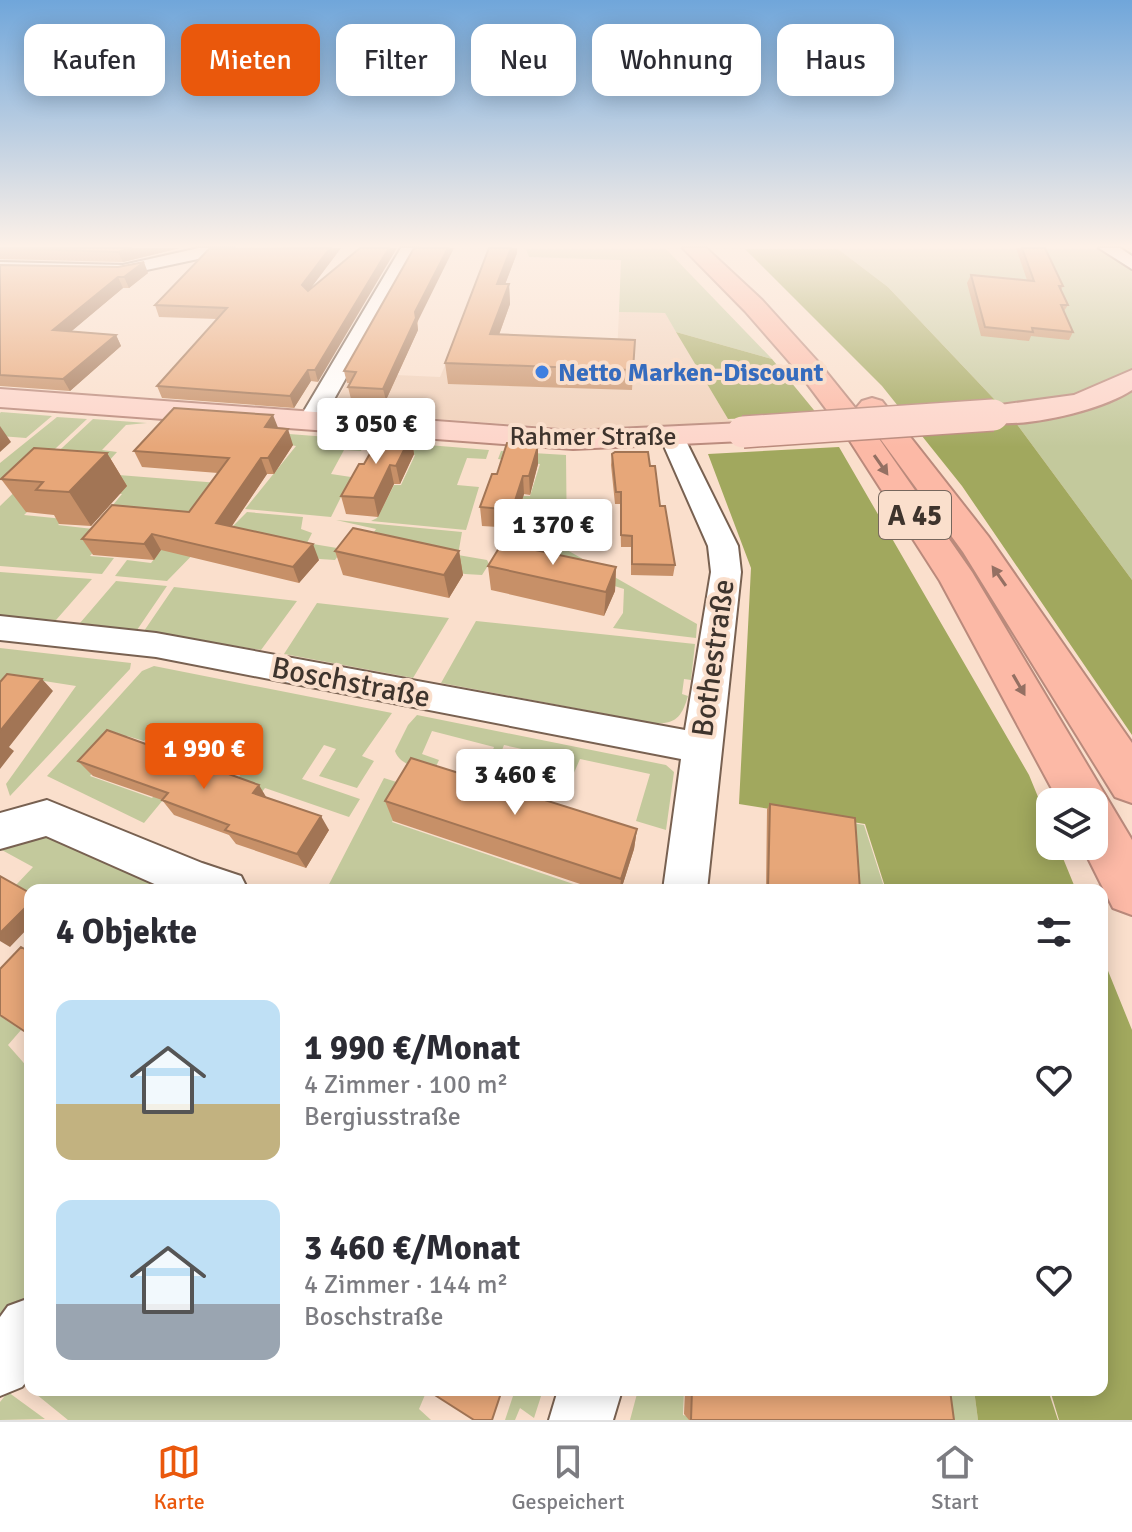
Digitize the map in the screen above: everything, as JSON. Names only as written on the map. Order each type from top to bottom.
[{"type":"highway","name":"A 45","points":[[759,314],[776,331],[876,459],[989,632],[1076,788]]},
{"type":"highway","name":"A 45","points":[[792,314],[956,514],[1051,653],[1132,783]]},
{"type":"highway","points":[[1108,846],[1132,890]]},
{"type":"main road","name":"Rahmer Straße","points":[[0,398],[573,440],[672,437],[993,415],[1076,402],[1102,394],[1132,378]]},
{"type":"street","points":[[310,421],[372,314]]},
{"type":"street","name":"Bothestraße","points":[[672,437],[723,546],[726,572],[686,884]]},
{"type":"street","name":"Boschstraße","points":[[0,628],[156,645],[701,748]]},
{"type":"street","points":[[0,831],[47,818],[204,884]]},
{"type":"street","points":[[0,1365],[24,1335]]},
{"type":"street","points":[[581,1420],[588,1396]]},
{"type":"shaded area","points":[[619,314],[666,314],[728,419],[735,422],[575,429],[331,411],[352,373],[440,377],[450,354],[617,354]]},
{"type":"green space","points":[[666,314],[729,314],[772,359],[676,332]]},
{"type":"green space","points":[[810,314],[914,314],[1013,419],[1132,580],[1132,735],[962,486],[882,386]]},
{"type":"green space","points":[[914,314],[1132,314],[1132,580],[1013,419]]},
{"type":"green space","points":[[676,332],[772,359],[818,415],[728,419]]},
{"type":"green space","points":[[0,413],[52,416],[26,438],[0,436]]},
{"type":"green space","points":[[57,417],[87,419],[25,477],[0,479],[0,463]]},
{"type":"green space","points":[[93,419],[147,423],[126,425],[102,450],[117,452],[99,472],[32,476]]},
{"type":"green space","points":[[263,432],[367,440],[361,451],[344,450],[331,474],[351,477],[331,517],[245,509],[296,446],[285,444]]},
{"type":"green space","points":[[379,441],[489,450],[486,459],[467,458],[457,485],[479,487],[466,530],[371,521],[377,518],[394,485],[401,485],[415,455]]},
{"type":"green space","points":[[839,447],[1029,775],[1036,792],[1036,860],[1064,860],[1074,884],[884,884],[865,824],[739,804],[751,568],[708,454]]},
{"type":"green space","points":[[501,451],[566,455],[567,550],[697,624],[696,638],[613,628],[623,613],[624,589],[510,553],[513,539],[507,537],[508,529],[514,529],[522,496],[530,496],[540,464],[498,459]]},
{"type":"green space","points":[[106,474],[219,483],[209,538],[167,581],[115,576],[127,560],[151,563],[180,526],[121,520],[90,556],[114,558],[102,574],[0,566],[0,506],[28,479],[60,479],[24,515],[64,519],[58,525],[93,529],[122,494],[97,491]]},
{"type":"green space","points":[[247,512],[303,517],[301,529],[312,533],[307,543],[343,549],[335,560],[320,559],[221,538]]},
{"type":"green space","points":[[336,520],[462,532],[458,555],[487,560],[489,564],[482,575],[465,574],[360,552],[376,529]]},
{"type":"green space","points":[[0,572],[92,579],[56,620],[0,617]]},
{"type":"green space","points":[[116,581],[167,586],[137,630],[80,623]]},
{"type":"green space","points":[[174,587],[297,601],[261,650],[144,631]]},
{"type":"green space","points":[[317,603],[449,618],[413,678],[284,654]]},
{"type":"green space","points":[[476,621],[695,644],[691,680],[684,679],[682,694],[688,696],[686,703],[673,721],[654,723],[441,683]]},
{"type":"green space","points":[[0,648],[131,663],[130,669],[10,796],[6,784],[76,686],[25,678],[0,711]]},
{"type":"green space","points":[[154,666],[392,713],[362,756],[374,761],[357,788],[319,776],[336,749],[324,745],[302,779],[360,799],[349,817],[265,788],[259,796],[233,786],[245,768],[148,737],[144,741],[127,736],[90,776],[152,798],[188,758],[196,760],[144,823],[47,776],[142,671]]},
{"type":"green space","points":[[417,715],[666,765],[674,772],[666,830],[636,821],[650,774],[580,759],[563,798],[558,797],[568,759],[504,745],[492,776],[484,774],[494,747],[432,731],[422,754],[439,760],[433,773],[411,766],[401,760],[395,751],[408,725]]},
{"type":"green space","points":[[384,778],[412,787],[392,822],[573,884],[329,884]]},
{"type":"green space","points":[[852,823],[864,825],[883,884],[857,884]]},
{"type":"green space","points":[[36,827],[164,884],[24,884],[24,890],[16,885],[33,867],[0,849]]},
{"type":"green space","points":[[1108,971],[1132,1030],[1132,1420],[1059,1420],[1052,1396],[1108,1396]]},
{"type":"green space","points":[[0,1016],[21,1030],[8,1045],[24,1063],[24,1304],[13,1318],[4,1318],[0,1314]]},
{"type":"green space","points":[[8,1392],[45,1419],[0,1420],[0,1402]]},
{"type":"green space","points":[[38,1396],[424,1396],[419,1409],[431,1420],[68,1420]]},
{"type":"green space","points":[[513,1396],[541,1396],[534,1418],[520,1408],[515,1420],[505,1420]]},
{"type":"green space","points":[[636,1396],[684,1396],[683,1415],[702,1420],[630,1420]]},
{"type":"green space","points":[[931,1396],[975,1396],[978,1420],[934,1420]]},
{"type":"green space","points":[[975,1396],[1050,1396],[1058,1420],[978,1420]]},
{"type":"building","points":[[0,314],[72,314],[53,330],[116,335],[63,379],[0,375]]},
{"type":"building","points":[[221,314],[349,314],[315,370],[308,370],[290,396],[157,386]]},
{"type":"building","points":[[376,314],[415,314],[383,389],[348,387],[356,372],[344,371]]},
{"type":"building","points":[[464,314],[497,314],[490,334],[635,340],[633,370],[445,363]]},
{"type":"building","points":[[982,314],[1065,314],[1073,332],[1032,328],[1033,332],[985,327]]},
{"type":"building","points":[[174,408],[273,415],[265,427],[288,429],[268,458],[261,458],[216,523],[313,544],[293,567],[152,534],[144,544],[82,539],[112,505],[189,512],[229,458],[134,451]]},
{"type":"building","points":[[381,434],[411,436],[396,466],[390,465],[374,498],[341,496],[359,464],[364,464]]},
{"type":"building","points":[[507,443],[538,446],[529,476],[523,476],[512,510],[480,507],[492,474],[497,474]]},
{"type":"building","points":[[34,448],[107,453],[69,492],[36,490],[43,482],[1,479]]},
{"type":"building","points":[[648,452],[650,466],[655,466],[660,506],[665,506],[675,565],[632,564],[632,536],[621,535],[621,492],[616,492],[612,454]]},
{"type":"building","points":[[353,528],[459,551],[444,575],[335,551]]},
{"type":"building","points":[[502,543],[616,567],[606,592],[488,566]]},
{"type":"building","points":[[7,674],[42,679],[0,731],[0,682]]},
{"type":"building","points":[[107,730],[259,785],[253,793],[321,816],[297,854],[225,830],[229,825],[162,800],[168,793],[78,761]]},
{"type":"building","points":[[411,758],[637,829],[621,879],[385,801]]},
{"type":"building","points":[[770,804],[855,818],[860,884],[768,884]]},
{"type":"building","points":[[0,876],[24,890],[24,909],[0,933]]},
{"type":"building","points":[[21,947],[24,949],[24,1031],[0,1015],[0,969]]},
{"type":"building","points":[[436,1396],[500,1396],[492,1420],[474,1420]]},
{"type":"building","points":[[692,1396],[951,1396],[954,1420],[691,1420]]},
{"type":"place","name":"Netto Marken-Discount","points":[[542,372]]}]
